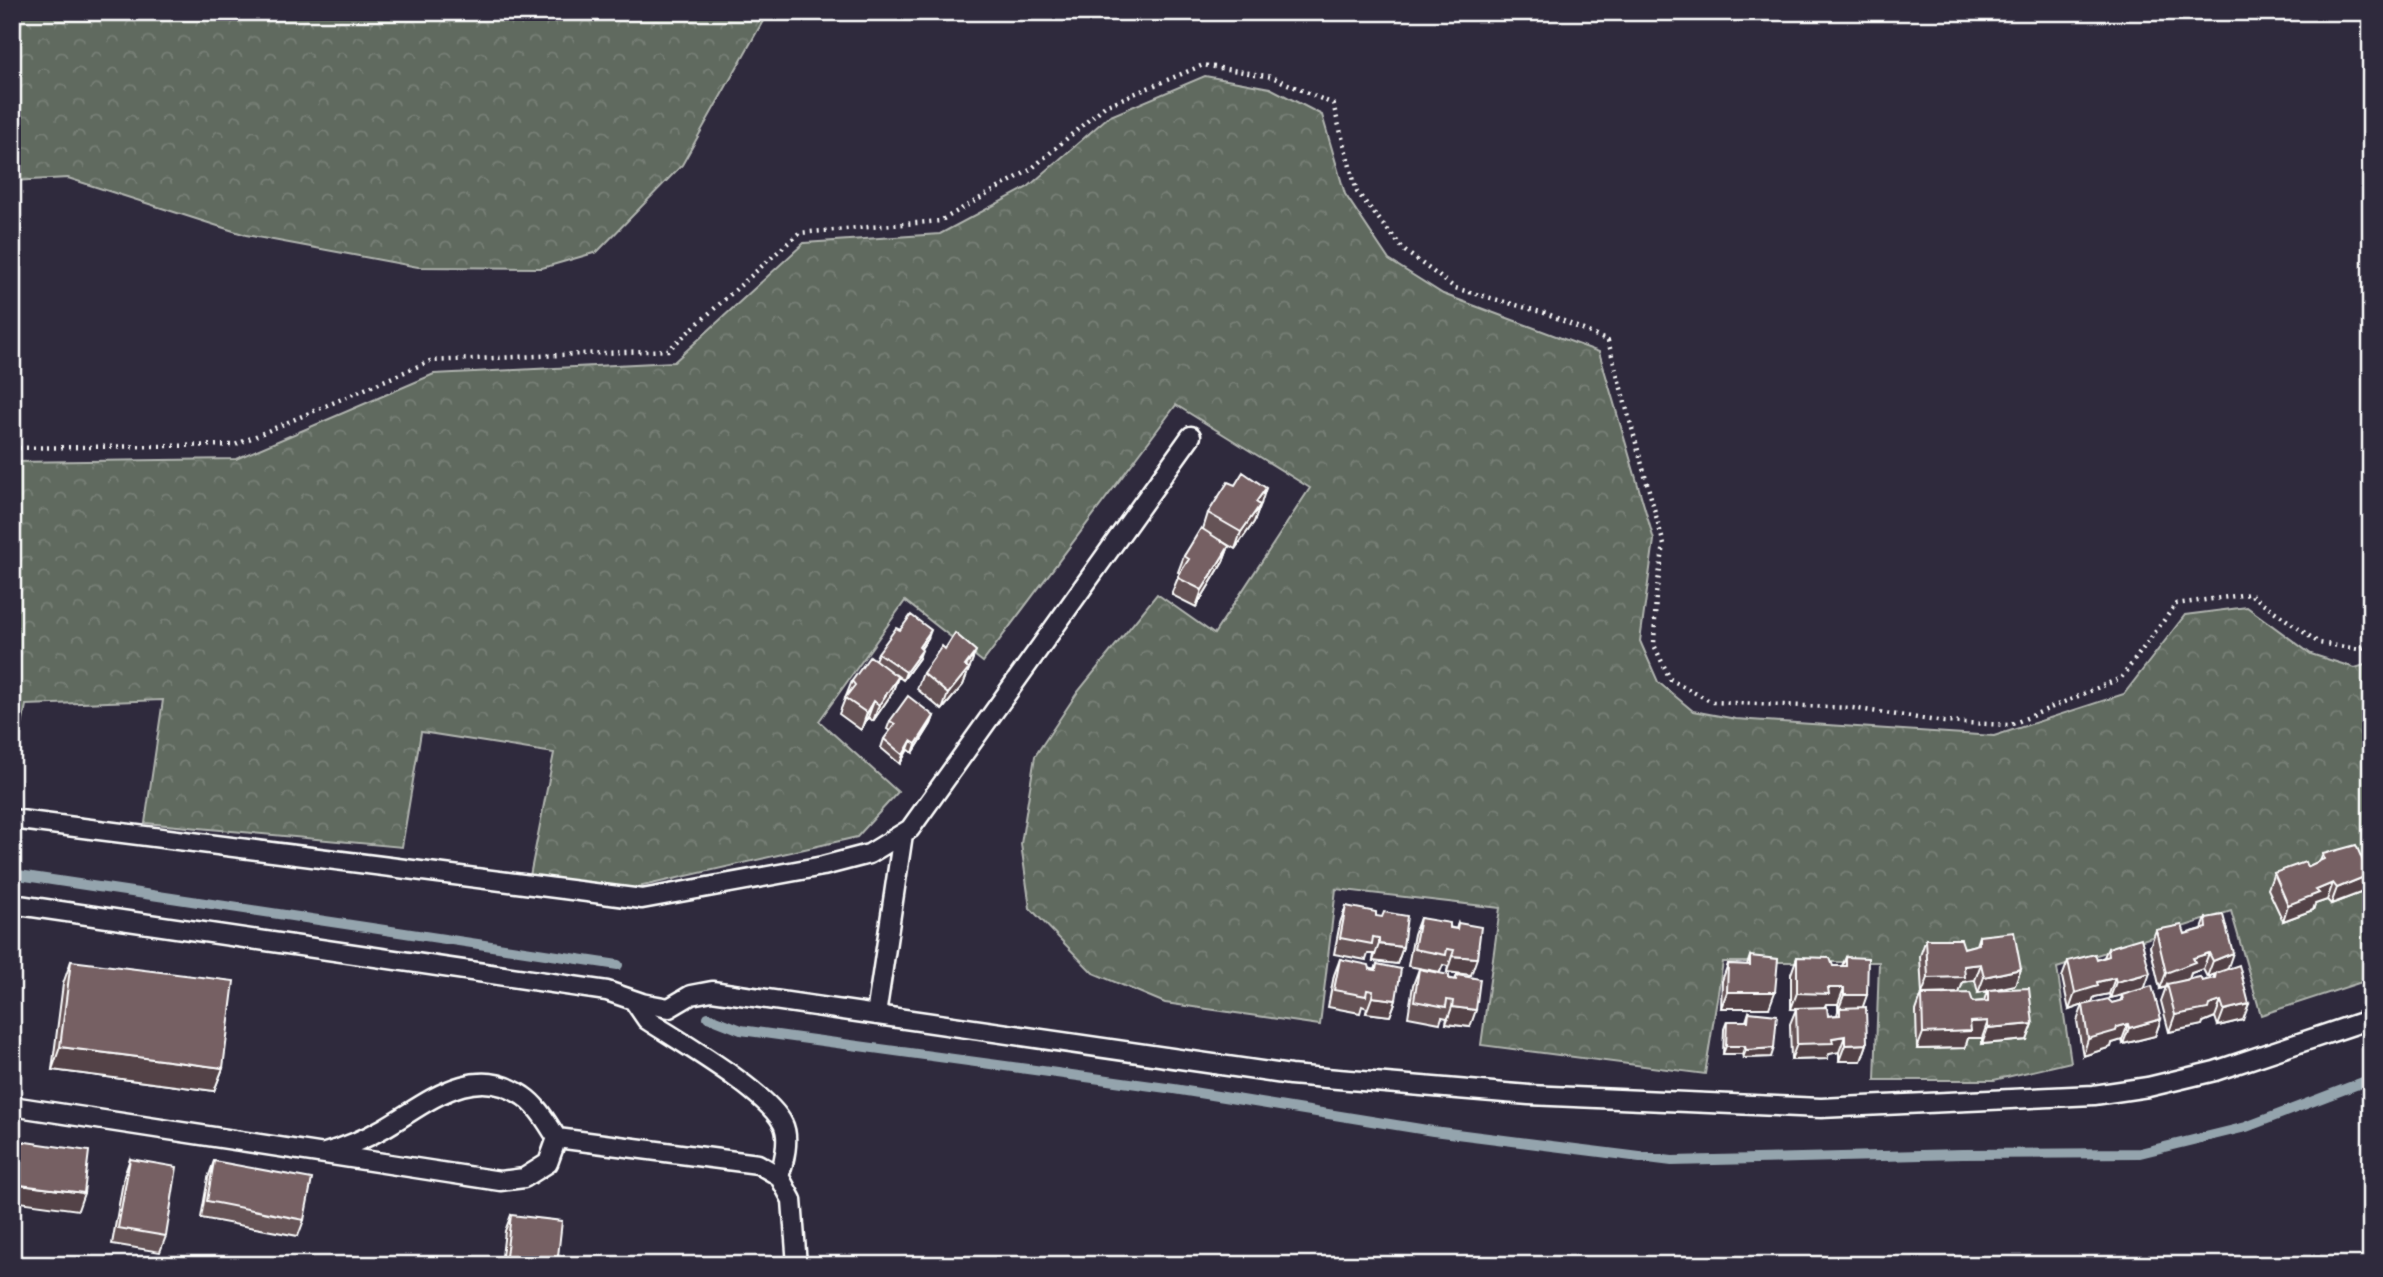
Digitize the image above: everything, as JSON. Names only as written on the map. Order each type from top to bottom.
[{"type":"lane","points":[[12,819],[642,898],[823,866],[869,855],[911,829],[1191,436]]},
{"type":"lane","points":[[876,1015],[903,834]]},
{"type":"lane","points":[[12,904],[607,991],[634,1001],[669,1008],[691,995],[712,991],[1290,1075],[1529,1096],[1821,1108],[2094,1095],[2148,1087],[2215,1071],[2371,1019]]},
{"type":"lane","points":[[634,1001],[647,1020],[765,1100],[784,1125],[785,1160],[779,1176]]},
{"type":"lane","points":[[325,1153],[351,1145],[444,1091],[471,1083],[496,1084],[523,1095],[542,1114],[557,1138]]},
{"type":"lane","points":[[12,1106],[500,1181],[524,1178],[548,1163],[557,1138]]},
{"type":"lane","points":[[557,1138],[758,1164],[779,1176],[792,1200],[797,1265]]},
{"type":"path","points":[[12,448],[234,445],[430,361],[668,350],[799,233],[940,221],[1030,170],[1105,106],[1203,65],[1272,77],[1332,104],[1357,192],[1405,250],[1455,288],[1548,314],[1608,341],[1664,545],[1656,594],[1654,645],[1670,679],[1712,702],[1852,708],[1944,722],[2010,725],[2121,678],[2176,604],[2250,594],[2319,643],[2358,649],[2371,645]]},
{"type":"green space","points":[[12,12],[768,12],[682,165],[597,252],[542,268],[418,267],[246,235],[68,178],[12,181]]},
{"type":"green space","points":[[1205,76],[1270,88],[1322,115],[1345,194],[1389,260],[1443,294],[1599,352],[1654,540],[1640,641],[1658,682],[1693,711],[1736,719],[1994,736],[2124,694],[2185,615],[2247,607],[2311,654],[2355,668],[2371,663],[2371,979],[2261,1015],[2231,911],[2057,968],[2071,1062],[1994,1080],[1875,1080],[1879,962],[1723,962],[1705,1074],[1481,1045],[1500,908],[1336,889],[1320,1025],[1165,1003],[1093,973],[1030,908],[1021,844],[1035,756],[1077,693],[1157,594],[1214,634],[1310,488],[1176,405],[983,662],[905,601],[819,721],[898,792],[857,837],[634,888],[530,876],[554,753],[421,732],[402,847],[145,823],[163,700],[26,705],[12,778],[12,462],[236,459],[434,374],[674,362],[804,243],[940,234],[1028,187],[1108,117]]},
{"type":"building","points":[[1243,472],[1266,488],[1256,502],[1260,505],[1241,532],[1208,513],[1228,482],[1235,485]]},
{"type":"building","points":[[1201,528],[1229,546],[1202,590],[1178,578],[1189,559],[1184,556]]},
{"type":"building","points":[[911,615],[931,630],[919,647],[922,650],[906,672],[878,653],[896,628],[900,630]]},
{"type":"building","points":[[955,633],[976,651],[965,666],[969,668],[948,694],[923,673],[942,646],[945,649]]},
{"type":"building","points":[[870,656],[898,677],[879,705],[874,701],[867,713],[845,698],[855,685],[852,681]]},
{"type":"building","points":[[908,696],[934,716],[916,744],[911,741],[903,755],[884,739],[895,724],[890,721]]},
{"type":"building","points":[[2356,845],[2369,875],[2337,888],[2333,883],[2316,890],[2319,893],[2288,905],[2274,873],[2305,862],[2307,867],[2324,859],[2323,854]]},
{"type":"building","points":[[1346,906],[1376,912],[1376,916],[1382,917],[1384,912],[1407,916],[1403,947],[1379,944],[1379,938],[1373,937],[1372,944],[1340,938]]},
{"type":"building","points":[[2223,915],[2233,953],[2213,961],[2209,953],[2193,958],[2195,962],[2166,973],[2156,930],[2182,925],[2185,934],[2207,928],[2206,918]]},
{"type":"building","points":[[1420,918],[1450,923],[1450,928],[1457,929],[1458,923],[1481,927],[1477,958],[1452,956],[1454,950],[1447,949],[1446,955],[1414,949]]},
{"type":"building","points":[[2014,932],[2021,969],[1984,977],[1981,964],[1964,966],[1965,977],[1928,978],[1926,939],[1961,939],[1964,948],[1979,944],[1979,936]]},
{"type":"building","points":[[2141,938],[2150,973],[2116,982],[2115,978],[2097,982],[2098,986],[2075,993],[2068,961],[2095,954],[2097,960],[2109,956],[2108,948]]},
{"type":"building","points":[[1750,956],[1778,959],[1775,992],[1727,992],[1728,964],[1750,965]]},
{"type":"building","points":[[1797,957],[1830,958],[1833,966],[1846,966],[1846,957],[1868,958],[1867,995],[1844,995],[1844,988],[1828,988],[1829,994],[1797,993]]},
{"type":"building","points":[[1340,959],[1369,965],[1370,969],[1376,970],[1377,964],[1401,969],[1396,1000],[1372,997],[1373,991],[1367,990],[1366,996],[1334,990]]},
{"type":"building","points":[[71,961],[234,981],[223,1068],[60,1047]]},
{"type":"building","points":[[2239,965],[2249,1004],[2224,1010],[2221,1001],[2209,1005],[2208,1009],[2175,1015],[2167,984],[2200,977],[2202,981],[2215,978],[2216,973]]},
{"type":"building","points":[[1419,969],[1449,975],[1449,979],[1456,980],[1457,975],[1480,979],[1476,1010],[1452,1007],[1453,1001],[1447,1000],[1446,1007],[1414,1001]]},
{"type":"building","points":[[2152,986],[2161,1019],[2129,1028],[2128,1024],[2117,1027],[2116,1031],[2088,1039],[2083,1005],[2108,999],[2112,1003],[2123,1000],[2122,995]]},
{"type":"building","points":[[2029,988],[2033,1024],[1988,1028],[1988,1021],[1970,1022],[1971,1031],[1923,1033],[1922,995],[1970,993],[1973,1002],[1988,1001],[1988,990]]},
{"type":"building","points":[[1827,1007],[1828,1016],[1840,1015],[1840,1008],[1866,1007],[1867,1044],[1845,1045],[1845,1036],[1832,1038],[1833,1043],[1797,1044],[1796,1008]]},
{"type":"building","points":[[1749,1012],[1777,1015],[1774,1048],[1746,1050],[1745,1046],[1726,1046],[1727,1021],[1748,1021]]},
{"type":"building","points":[[12,1140],[89,1151],[84,1193],[12,1184]]},
{"type":"building","points":[[130,1159],[177,1167],[166,1236],[118,1228]]},
{"type":"building","points":[[214,1161],[312,1179],[304,1220],[207,1201]]},
{"type":"building","points":[[511,1215],[562,1221],[557,1265],[505,1265]]},
{"type":"waterway","points":[[12,874],[618,965]]},
{"type":"waterway","points":[[708,1017],[741,1030],[1174,1089],[1433,1131],[1672,1161],[2140,1153],[2246,1127],[2371,1079]]}]
